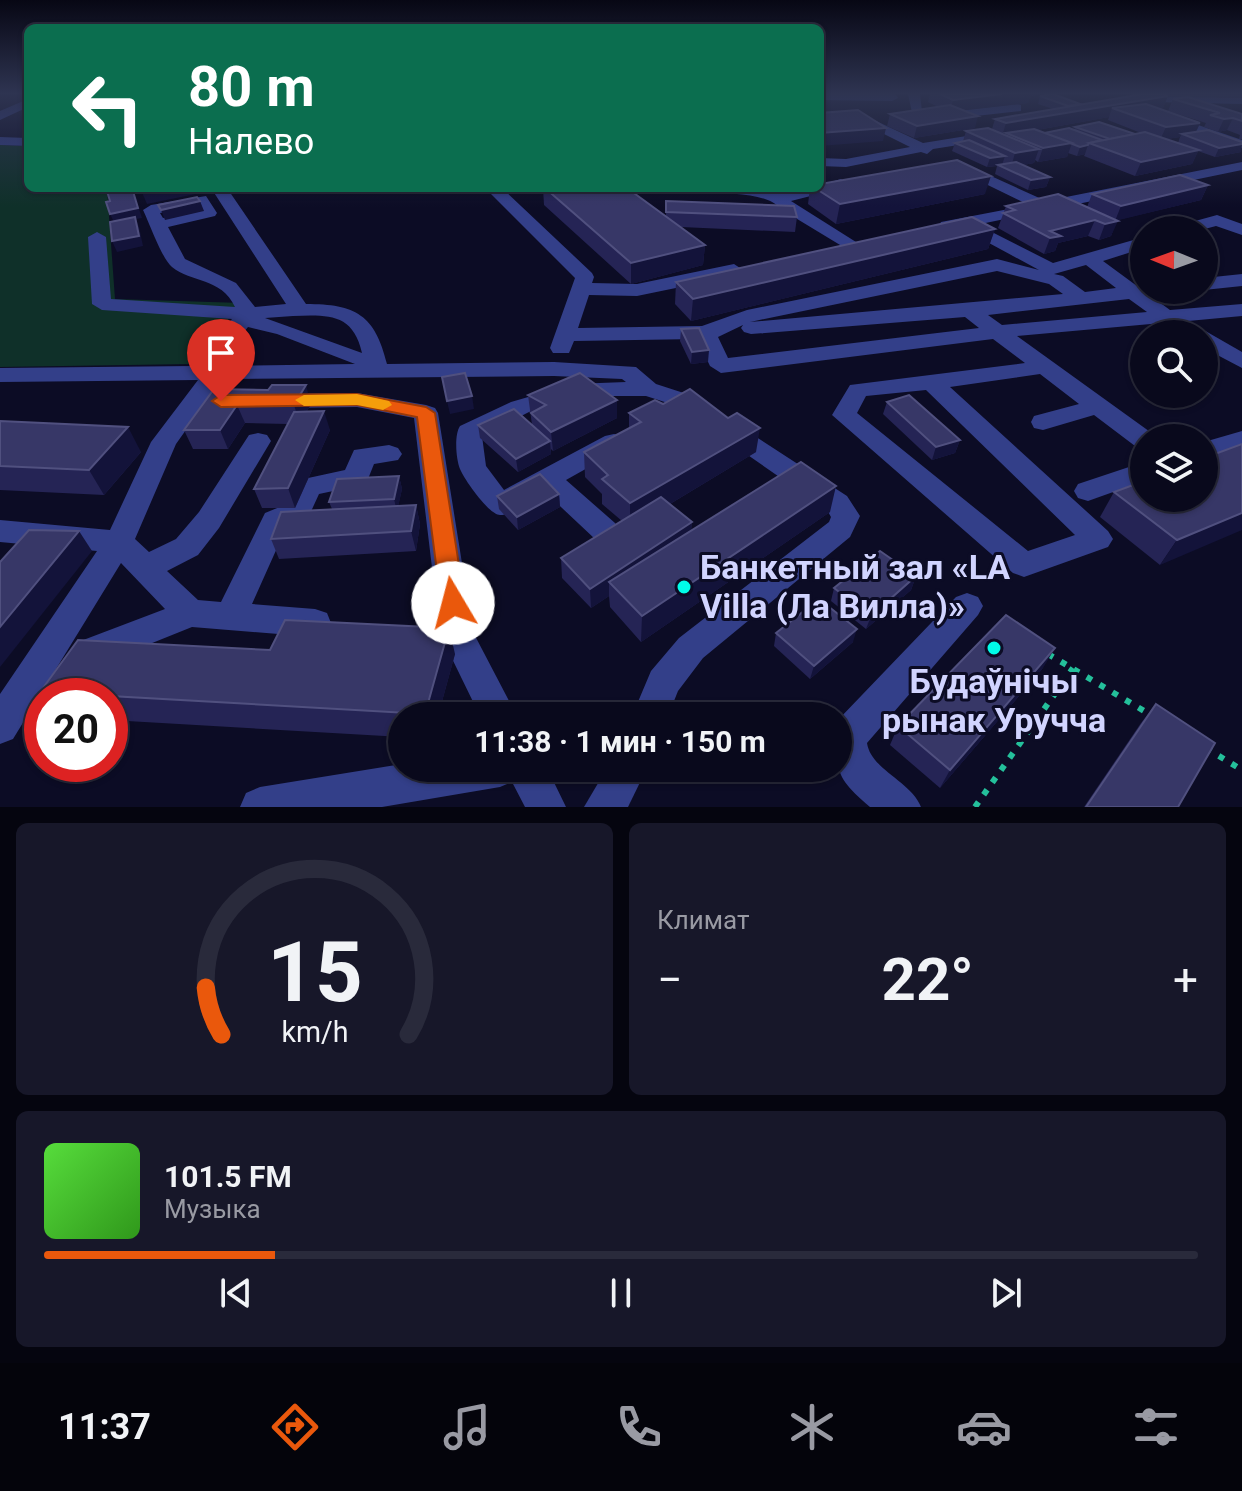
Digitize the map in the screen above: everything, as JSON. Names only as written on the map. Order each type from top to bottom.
[{"type":"lane","points":[[890,132],[1044,206],[1074,210],[1144,186],[1242,166]]},
{"type":"lane","points":[[1206,132],[1242,144]]},
{"type":"lane","points":[[824,157],[846,163],[912,151],[918,145],[985,137],[999,143],[1013,140]]},
{"type":"lane","points":[[0,141],[24,142]]},
{"type":"lane","points":[[1194,160],[1221,170]]},
{"type":"lane","points":[[1104,177],[1117,175],[1144,186]]},
{"type":"lane","points":[[824,187],[854,181]]},
{"type":"lane","points":[[1074,210],[1050,194],[1088,187],[1078,182]]},
{"type":"lane","points":[[222,192],[299,308]]},
{"type":"lane","points":[[497,192],[585,277],[554,369]]},
{"type":"lane","points":[[684,195],[741,192]]},
{"type":"lane","points":[[763,192],[782,199],[785,205],[858,245],[822,252]]},
{"type":"lane","points":[[782,199],[802,192]]},
{"type":"lane","points":[[514,209],[540,203]]},
{"type":"lane","points":[[925,231],[1044,206]]},
{"type":"lane","points":[[1218,220],[1242,215]]},
{"type":"lane","points":[[1218,220],[1242,230]]},
{"type":"lane","points":[[0,726],[119,542],[164,442],[244,317],[245,303],[216,277],[178,263],[158,224]]},
{"type":"lane","points":[[1113,230],[1130,237]]},
{"type":"lane","points":[[982,232],[1054,274],[1081,298]]},
{"type":"lane","points":[[97,237],[102,304],[244,317],[283,326],[340,356],[377,368]]},
{"type":"lane","points":[[705,332],[747,316],[997,265],[1054,274],[1130,246]]},
{"type":"lane","points":[[701,252],[722,273]]},
{"type":"lane","points":[[1089,259],[1130,284]]},
{"type":"lane","points":[[581,289],[637,290],[750,267]]},
{"type":"lane","points":[[929,279],[1130,430]]},
{"type":"lane","points":[[1218,283],[1242,280]]},
{"type":"lane","points":[[565,335],[705,332],[969,311],[1130,292]]},
{"type":"lane","points":[[1154,304],[1171,320]]},
{"type":"lane","points":[[244,317],[299,308],[350,316],[365,328],[377,368]]},
{"type":"lane","points":[[705,332],[721,366],[997,332],[1242,310]]},
{"type":"lane","points":[[817,323],[838,352]]},
{"type":"lane","points":[[1218,347],[1242,361]]},
{"type":"lane","points":[[932,383],[1098,539],[1024,565],[844,415],[858,390],[1043,367]]},
{"type":"lane","points":[[0,375],[203,382],[377,368],[554,369],[628,372],[648,389]]},
{"type":"lane","points":[[203,382],[224,401]]},
{"type":"lane","points":[[630,433],[500,505],[473,468],[469,432],[520,407],[581,389],[648,389],[685,401],[779,480],[837,503],[846,516],[840,529],[691,648],[664,682],[656,702]]},
{"type":"lane","points":[[254,401],[357,400],[426,413],[443,633],[490,702]]},
{"type":"lane","points":[[658,417],[685,401]]},
{"type":"lane","points":[[1043,422],[1097,406]]},
{"type":"lane","points":[[1218,447],[1242,439]]},
{"type":"lane","points":[[145,568],[187,547],[209,520],[258,441]]},
{"type":"lane","points":[[230,616],[275,521],[298,511],[309,487],[356,477],[363,456],[389,454]]},
{"type":"lane","points":[[1088,491],[1130,476]]},
{"type":"lane","points":[[548,480],[605,531]]},
{"type":"lane","points":[[0,531],[119,542],[190,613]]},
{"type":"lane","points":[[9,565],[36,534]]},
{"type":"lane","points":[[901,807],[852,762],[845,748],[848,736],[967,606]]},
{"type":"lane","points":[[32,677],[190,613],[339,625]]},
{"type":"lane","points":[[260,807],[414,782]]},
{"type":"lane","points":[[533,782],[546,807]]},
{"type":"lane","points":[[604,807],[621,782]]},
{"type":"path","points":[[1046,652],[1164,723]]},
{"type":"path","points":[[975,807],[1073,668]]},
{"type":"path","points":[[1203,746],[1242,770]]},
{"type":"green space","points":[[0,145],[24,146],[24,192],[107,192],[115,299],[242,303],[192,364],[0,367]]},
{"type":"building","points":[[967,132],[997,132],[1039,149],[1015,153]]},
{"type":"building","points":[[1041,132],[1072,143],[1043,148],[1006,133]]},
{"type":"building","points":[[1079,132],[1102,140],[1080,147],[1044,133]]},
{"type":"building","points":[[1089,132],[1135,134],[1110,139]]},
{"type":"building","points":[[1145,132],[1199,150],[1141,162],[1089,143]]},
{"type":"building","points":[[1213,132],[1242,144],[1219,148],[1182,134]]},
{"type":"building","points":[[969,140],[1005,156],[990,158],[955,143]]},
{"type":"building","points":[[957,160],[991,176],[840,204],[821,192],[824,192],[824,183]]},
{"type":"building","points":[[1016,162],[1050,177],[1031,180],[998,165]]},
{"type":"building","points":[[1180,175],[1208,185],[1121,206],[1092,194]]},
{"type":"building","points":[[107,192],[133,192],[138,208],[110,214],[106,202],[110,201]]},
{"type":"building","points":[[550,192],[632,192],[705,245],[631,263]]},
{"type":"building","points":[[1058,194],[1118,221],[1105,224],[1095,220],[1050,231],[1061,236],[1050,238],[1003,213],[1015,210],[1006,206]]},
{"type":"building","points":[[197,197],[200,201],[161,210],[158,205]]},
{"type":"building","points":[[666,201],[794,206],[797,217],[666,212]]},
{"type":"building","points":[[135,217],[139,236],[112,241],[110,222]]},
{"type":"building","points":[[972,217],[995,229],[693,299],[676,282]]},
{"type":"building","points":[[699,328],[709,350],[692,352],[681,329]]},
{"type":"building","points":[[465,373],[472,396],[447,401],[442,377]]},
{"type":"building","points":[[580,373],[617,400],[551,432],[531,413],[546,405],[528,395]]},
{"type":"building","points":[[272,385],[306,385],[294,405],[237,405],[220,430],[184,430],[214,389],[268,390]]},
{"type":"building","points":[[690,389],[728,418],[737,413],[760,428],[630,503],[602,479],[608,475],[584,452],[641,422],[629,413],[655,400],[663,404]]},
{"type":"building","points":[[909,395],[960,440],[936,447],[887,402]]},
{"type":"building","points":[[514,409],[550,441],[516,459],[478,425]]},
{"type":"building","points":[[324,411],[288,488],[254,489],[294,412]]},
{"type":"building","points":[[0,421],[128,427],[89,470],[0,466]]},
{"type":"building","points":[[1242,444],[1242,513],[1177,540],[1140,512],[1218,512],[1218,453]]},
{"type":"building","points":[[801,462],[836,486],[642,616],[609,582]]},
{"type":"building","points":[[540,474],[559,494],[517,517],[497,496]]},
{"type":"building","points":[[399,476],[394,499],[329,502],[337,479]]},
{"type":"building","points":[[1130,486],[1130,504],[1114,492]]},
{"type":"building","points":[[661,497],[692,522],[590,589],[561,558]]},
{"type":"building","points":[[416,505],[411,531],[271,539],[281,512]]},
{"type":"building","points":[[29,530],[79,531],[0,627],[0,562]]},
{"type":"building","points":[[880,551],[916,576],[871,616],[834,588]]},
{"type":"building","points":[[819,599],[857,629],[814,666],[776,633]]},
{"type":"building","points":[[1006,615],[1055,648],[950,770],[898,726]]},
{"type":"building","points":[[285,620],[449,628],[428,702],[388,702],[388,712],[128,697],[128,678],[50,678],[78,640],[270,650]]},
{"type":"building","points":[[1156,704],[1215,743],[1178,807],[1086,807]]},
{"type":"slow traffic","points":[[304,400],[357,400],[383,405]]},
{"type":"place","name":"Банкетный зал «LA Villa (Ла Вилла)»","points":[[684,587]]},
{"type":"place","name":"Будаўнічы рынак Уручча","points":[[994,648]]},
{"type":"route","points":[[221,401],[357,400],[426,413],[453,603]]}]
